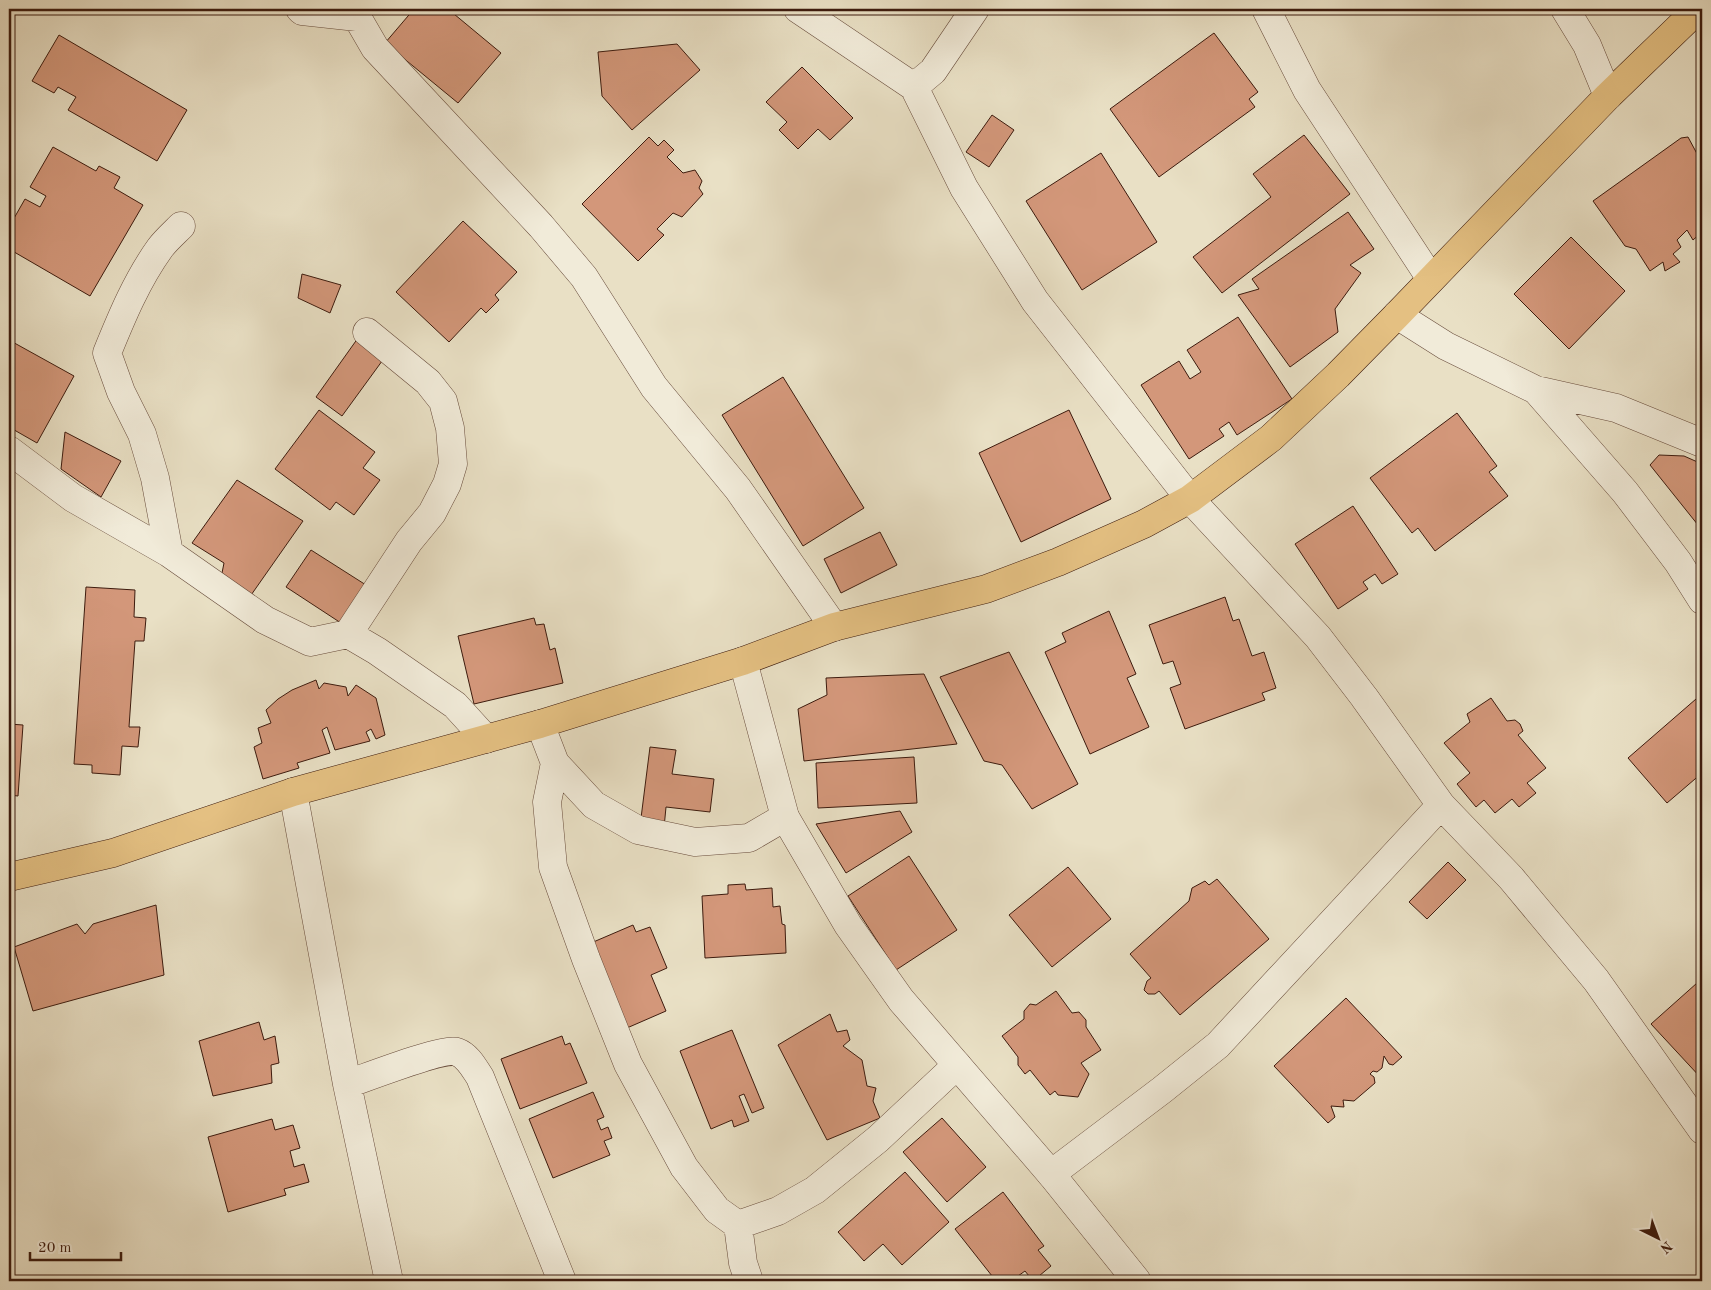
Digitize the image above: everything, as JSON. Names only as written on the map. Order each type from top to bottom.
[{"type":"highway","points":[[9,877],[113,852],[293,792],[540,724],[743,661],[834,627],[986,588],[1075,554],[1144,524],[1190,499],[1271,438],[1338,375],[1608,96],[1698,9]]},
{"type":"street","points":[[300,9],[302,11],[358,13],[375,48],[541,226],[584,277],[654,387],[738,489],[834,627]]},
{"type":"street","points":[[798,9],[914,87],[964,188],[1034,301],[1190,499],[1318,637],[1364,697],[1441,805],[1511,878],[1596,980],[1702,1130]]},
{"type":"street","points":[[914,87],[933,71],[975,9]]},
{"type":"street","points":[[1266,9],[1307,90],[1431,279]]},
{"type":"street","points":[[1565,9],[1587,46],[1608,96]]},
{"type":"street","points":[[169,553],[155,478],[142,434],[120,392],[107,353],[124,310],[144,272],[161,246],[181,226]]},
{"type":"street","points":[[1397,315],[1446,346],[1536,390],[1616,408],[1702,443]]},
{"type":"street","points":[[348,634],[409,541],[432,513],[448,484],[453,464],[450,428],[443,400],[428,382],[367,332]]},
{"type":"street","points":[[1536,390],[1626,492],[1678,562],[1702,600]]},
{"type":"street","points":[[9,450],[73,498],[169,553],[265,620],[310,642],[348,634],[455,705],[486,739]]},
{"type":"street","points":[[743,661],[785,817],[848,925],[901,1000],[1051,1174],[1137,1281]]},
{"type":"street","points":[[540,724],[555,763],[594,805],[638,830],[695,842],[750,838],[785,817]]},
{"type":"street","points":[[555,763],[547,802],[552,867],[586,960],[628,1064],[684,1166],[717,1210],[738,1225],[743,1263],[750,1281]]},
{"type":"street","points":[[293,792],[347,1084],[389,1281]]},
{"type":"street","points":[[1051,1174],[1218,1045],[1441,805]]},
{"type":"street","points":[[347,1084],[439,1053],[456,1051],[468,1059],[480,1077],[562,1281]]},
{"type":"street","points":[[738,1225],[778,1211],[815,1190],[878,1140],[957,1065]]},
{"type":"building","points":[[414,9],[448,9],[501,53],[458,103],[385,43]]},
{"type":"building","points":[[1214,33],[1258,92],[1249,99],[1255,107],[1159,177],[1110,109]]},
{"type":"building","points":[[59,35],[187,110],[157,161],[68,110],[76,97],[58,87],[54,93],[32,81]]},
{"type":"building","points":[[677,44],[700,70],[632,130],[602,96],[598,52]]},
{"type":"building","points":[[802,67],[853,118],[830,140],[818,129],[798,149],[779,130],[787,122],[766,102]]},
{"type":"building","points":[[992,115],[1014,130],[989,167],[966,152]]},
{"type":"building","points":[[1304,135],[1350,194],[1222,293],[1193,257],[1271,197],[1253,174]]},
{"type":"building","points":[[649,137],[658,146],[664,140],[674,150],[667,157],[683,173],[695,170],[702,181],[699,188],[703,194],[682,217],[673,213],[657,229],[664,235],[638,261],[582,204]]},
{"type":"building","points":[[1688,137],[1702,163],[1702,232],[1693,240],[1687,230],[1677,240],[1681,247],[1673,254],[1680,262],[1665,271],[1663,262],[1650,271],[1636,249],[1625,246],[1593,201],[1681,138]]},
{"type":"building","points":[[53,147],[96,171],[99,166],[120,177],[114,188],[143,205],[90,296],[9,249],[9,227],[25,199],[40,207],[46,196],[30,187]]},
{"type":"building","points":[[1101,153],[1157,242],[1082,290],[1026,201]]},
{"type":"building","points":[[1348,212],[1374,249],[1350,265],[1361,273],[1335,309],[1338,332],[1290,367],[1238,295],[1259,289],[1252,279]]},
{"type":"building","points":[[463,221],[517,272],[495,295],[499,300],[486,313],[481,308],[449,342],[396,292]]},
{"type":"building","points":[[1571,237],[1625,291],[1569,349],[1514,294]]},
{"type":"building","points":[[302,274],[341,285],[330,313],[298,298]]},
{"type":"building","points":[[1238,317],[1292,399],[1237,435],[1229,422],[1219,429],[1224,436],[1189,459],[1141,385],[1179,361],[1190,379],[1201,372],[1187,350]]},
{"type":"building","points":[[358,338],[385,357],[342,416],[316,397]]},
{"type":"building","points":[[9,340],[74,376],[37,443],[9,427]]},
{"type":"building","points":[[783,377],[864,508],[803,546],[722,415]]},
{"type":"building","points":[[319,410],[375,452],[363,468],[380,480],[354,515],[336,502],[330,510],[275,469]]},
{"type":"building","points":[[1069,410],[1111,499],[1021,542],[979,453]]},
{"type":"building","points":[[1457,413],[1497,466],[1489,472],[1508,496],[1435,551],[1418,528],[1412,533],[1370,478]]},
{"type":"building","points":[[65,432],[121,461],[101,497],[61,469]]},
{"type":"building","points":[[1659,455],[1684,456],[1702,464],[1702,530],[1650,465]]},
{"type":"building","points":[[237,480],[303,521],[249,598],[222,573],[224,563],[192,543]]},
{"type":"building","points":[[1353,506],[1398,574],[1382,584],[1375,574],[1363,582],[1368,589],[1338,609],[1295,544]]},
{"type":"building","points":[[880,532],[897,565],[841,593],[824,559]]},
{"type":"building","points":[[311,550],[366,585],[341,623],[286,587]]},
{"type":"building","points":[[86,587],[135,590],[134,617],[146,618],[144,641],[135,641],[129,727],[140,727],[138,747],[122,746],[120,775],[92,773],[92,765],[74,764]]},
{"type":"building","points":[[1225,597],[1233,621],[1239,619],[1252,656],[1264,652],[1276,688],[1262,693],[1265,700],[1185,729],[1170,688],[1181,684],[1173,661],[1163,664],[1149,625]]},
{"type":"building","points":[[1109,611],[1136,674],[1127,678],[1149,727],[1090,754],[1045,652],[1066,642],[1062,633]]},
{"type":"building","points":[[534,618],[536,625],[544,624],[550,650],[555,648],[563,683],[474,704],[458,636]]},
{"type":"building","points":[[1009,652],[1078,784],[1032,809],[1002,765],[984,761],[940,677]]},
{"type":"building","points":[[924,674],[957,744],[804,761],[798,709],[827,695],[826,678]]},
{"type":"building","points":[[316,680],[319,689],[324,683],[346,687],[348,696],[356,685],[376,698],[385,735],[376,739],[371,729],[366,732],[370,741],[335,750],[327,727],[322,730],[330,753],[297,763],[299,768],[263,779],[254,747],[262,743],[258,728],[271,723],[266,710],[292,690]]},
{"type":"building","points":[[1491,698],[1507,721],[1515,720],[1520,724],[1523,731],[1518,735],[1546,768],[1527,783],[1536,793],[1519,807],[1512,799],[1495,813],[1484,800],[1476,807],[1457,784],[1470,773],[1444,743],[1470,722],[1467,714]]},
{"type":"building","points":[[1696,699],[1702,706],[1702,773],[1667,803],[1628,758]]},
{"type":"building","points":[[9,724],[23,725],[18,796],[9,795]]},
{"type":"building","points":[[650,747],[676,750],[672,774],[714,779],[710,812],[666,807],[664,828],[640,826]]},
{"type":"building","points":[[914,757],[917,803],[818,808],[816,763]]},
{"type":"building","points":[[900,811],[912,832],[846,873],[816,824]]},
{"type":"building","points":[[909,856],[957,930],[896,970],[848,896]]},
{"type":"building","points":[[1448,862],[1466,880],[1427,919],[1409,902]]},
{"type":"building","points":[[1068,867],[1111,919],[1052,967],[1009,915]]},
{"type":"building","points":[[1217,879],[1269,939],[1180,1015],[1159,991],[1155,994],[1148,994],[1144,990],[1147,981],[1151,978],[1130,954],[1189,901],[1192,888],[1205,881],[1209,885]]},
{"type":"building","points":[[745,884],[746,890],[772,888],[773,907],[780,906],[782,924],[785,925],[786,953],[705,958],[702,896],[728,894],[728,885]]},
{"type":"building","points":[[156,905],[164,975],[33,1011],[14,947],[77,924],[85,934],[93,924]]},
{"type":"building","points":[[633,925],[636,932],[650,927],[667,968],[651,975],[666,1011],[620,1031],[584,946]]},
{"type":"building","points":[[1697,983],[1702,989],[1702,1079],[1651,1024]]},
{"type":"building","points":[[1056,991],[1072,1013],[1079,1012],[1086,1020],[1086,1027],[1101,1050],[1081,1063],[1089,1074],[1078,1097],[1058,1095],[1055,1091],[1050,1095],[1030,1070],[1025,1074],[1018,1065],[1018,1057],[1002,1036],[1024,1019],[1024,1011],[1030,1004],[1036,1005]]},
{"type":"building","points":[[1346,998],[1402,1057],[1393,1065],[1389,1064],[1384,1056],[1382,1068],[1370,1074],[1374,1077],[1375,1083],[1354,1101],[1343,1100],[1344,1107],[1331,1106],[1335,1117],[1328,1123],[1274,1066]]},
{"type":"building","points":[[830,1014],[837,1032],[847,1030],[850,1040],[843,1046],[862,1060],[867,1086],[876,1088],[873,1101],[880,1118],[827,1140],[778,1045]]},
{"type":"building","points":[[259,1022],[264,1040],[275,1036],[279,1063],[271,1065],[272,1083],[213,1096],[199,1041]]},
{"type":"building","points":[[732,1030],[764,1108],[752,1113],[744,1094],[739,1096],[749,1121],[734,1127],[732,1120],[711,1129],[680,1051]]},
{"type":"building","points":[[562,1036],[565,1045],[570,1043],[587,1083],[520,1109],[501,1059]]},
{"type":"building","points":[[593,1092],[604,1117],[597,1120],[601,1130],[608,1127],[612,1138],[604,1141],[610,1155],[553,1178],[529,1119]]},
{"type":"building","points":[[942,1118],[986,1167],[947,1202],[903,1152]]},
{"type":"building","points":[[272,1119],[275,1130],[293,1125],[300,1148],[290,1151],[294,1167],[304,1164],[309,1182],[284,1189],[286,1195],[228,1212],[208,1137]]},
{"type":"building","points":[[905,1172],[949,1222],[902,1265],[883,1244],[864,1261],[838,1232]]},
{"type":"building","points":[[1003,1192],[1044,1246],[1038,1250],[1051,1266],[1033,1281],[1025,1271],[1011,1281],[996,1281],[955,1229]]}]
